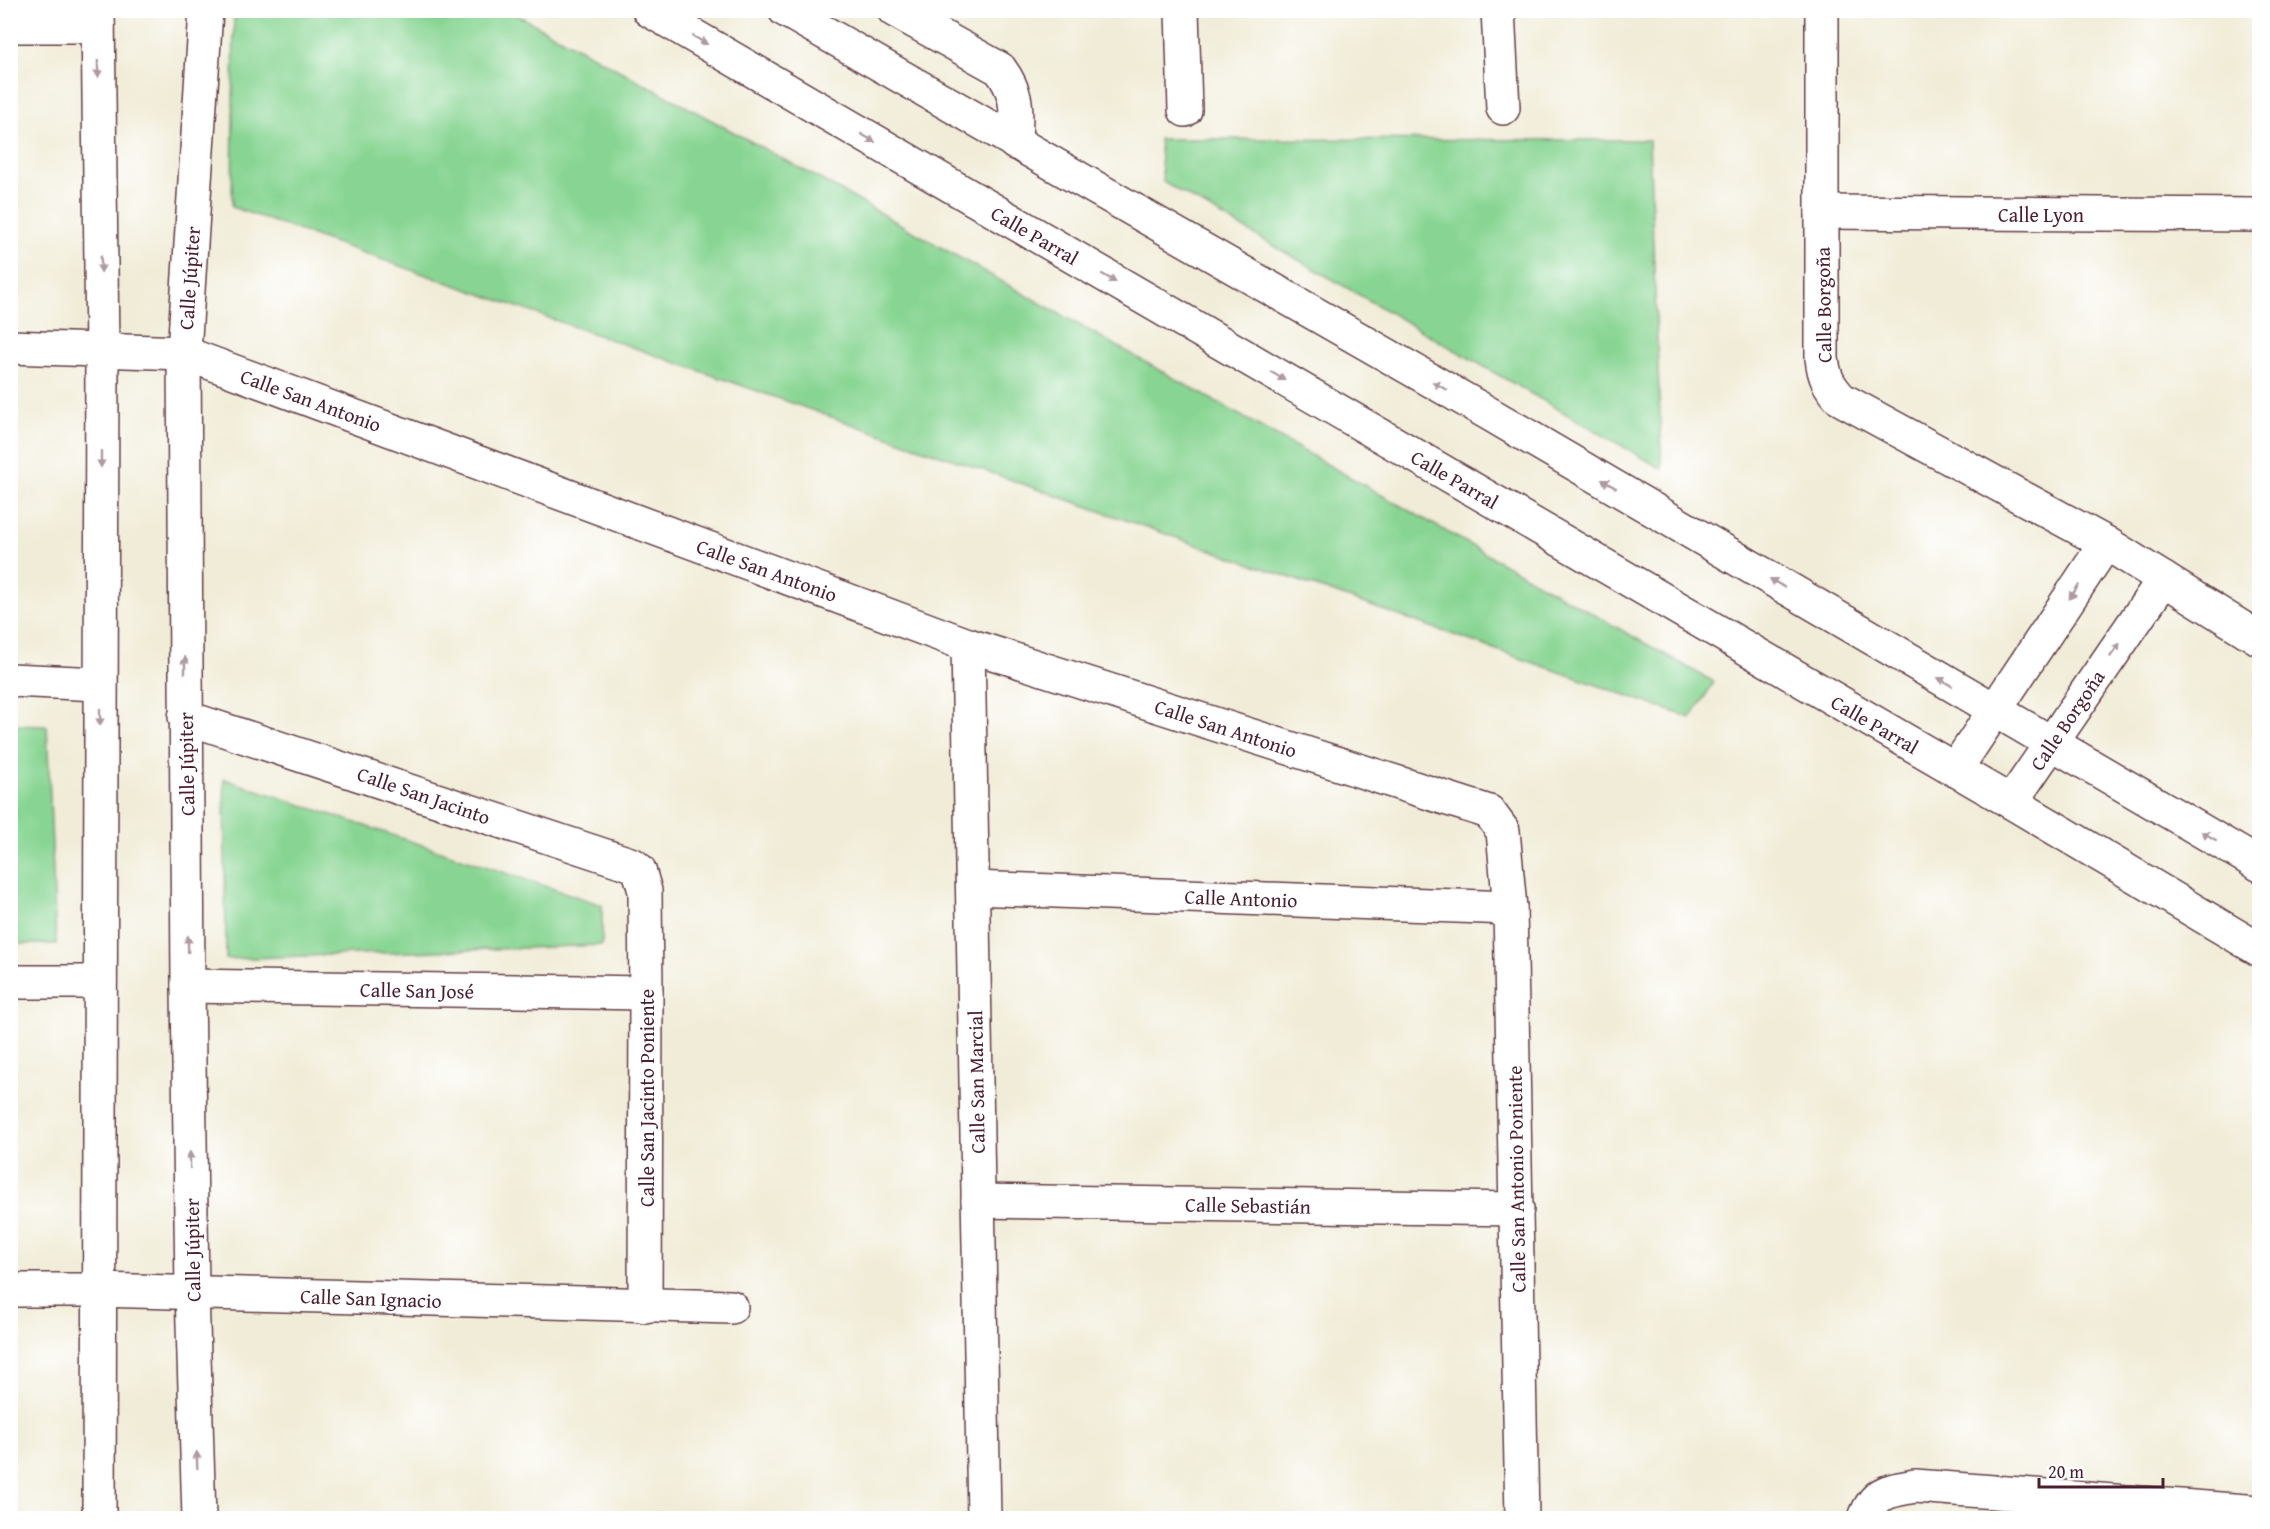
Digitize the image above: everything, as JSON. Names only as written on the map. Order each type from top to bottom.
[{"type":"street","name":"Calle Júpiter","points":[[199,1518],[192,1293],[188,986],[184,353],[206,10]]},
{"type":"street","name":"Calle Parral","points":[[649,10],[2011,802],[2259,950]]},
{"type":"street","points":[[785,10],[1488,413],[2259,865]]},
{"type":"street","points":[[894,10],[1000,69],[1012,85],[1016,103],[1015,143]]},
{"type":"street","points":[[1182,10],[1185,110]]},
{"type":"street","points":[[1498,10],[1503,108]]},
{"type":"street","name":"Calle Borgoña","points":[[1822,10],[1822,358],[1824,374],[1830,388],[1841,399],[2106,543],[2259,639]]},
{"type":"street","points":[[10,26],[98,18],[102,350],[99,1518]]},
{"type":"street","name":"Calle Lyon","points":[[1822,213],[2259,215]]},
{"type":"street","name":"Calle San Antonio","points":[[10,347],[184,353],[968,645],[1489,812],[1503,831],[1505,841]]},
{"type":"street","points":[[1955,770],[2106,543]]},
{"type":"street","name":"Calle Borgoña","points":[[2011,802],[2164,579]]},
{"type":"street","name":"Calle San Marcial","points":[[968,645],[984,1518]]},
{"type":"street","points":[[10,680],[100,684]]},
{"type":"street","name":"Calle San Jacinto","points":[[185,717],[633,865],[639,870],[645,891]]},
{"type":"street","name":"Calle San Antonio Poniente","points":[[1505,841],[1510,908],[1522,1518]]},
{"type":"street","name":"Calle Antonio","points":[[973,888],[1510,908]]},
{"type":"street","name":"Calle San Jacinto Poniente","points":[[645,891],[645,1306]]},
{"type":"street","points":[[10,982],[100,982]]},
{"type":"street","name":"Calle San José","points":[[188,986],[646,993]]},
{"type":"street","name":"Calle Sebastián","points":[[978,1201],[1517,1209]]},
{"type":"street","name":"Calle San Ignacio","points":[[10,1290],[98,1290],[731,1307]]},
{"type":"street","points":[[1865,1518],[1871,1503],[1886,1491],[1915,1486],[2259,1512]]},
{"type":"green space","points":[[234,11],[510,11],[809,173],[1714,682],[1691,718],[232,207]]},
{"type":"green space","points":[[1159,139],[1649,140],[1662,469],[1163,182]]},
{"type":"green space","points":[[11,725],[47,726],[56,944],[11,944]]},
{"type":"green space","points":[[224,779],[602,905],[602,945],[226,959]]}]
